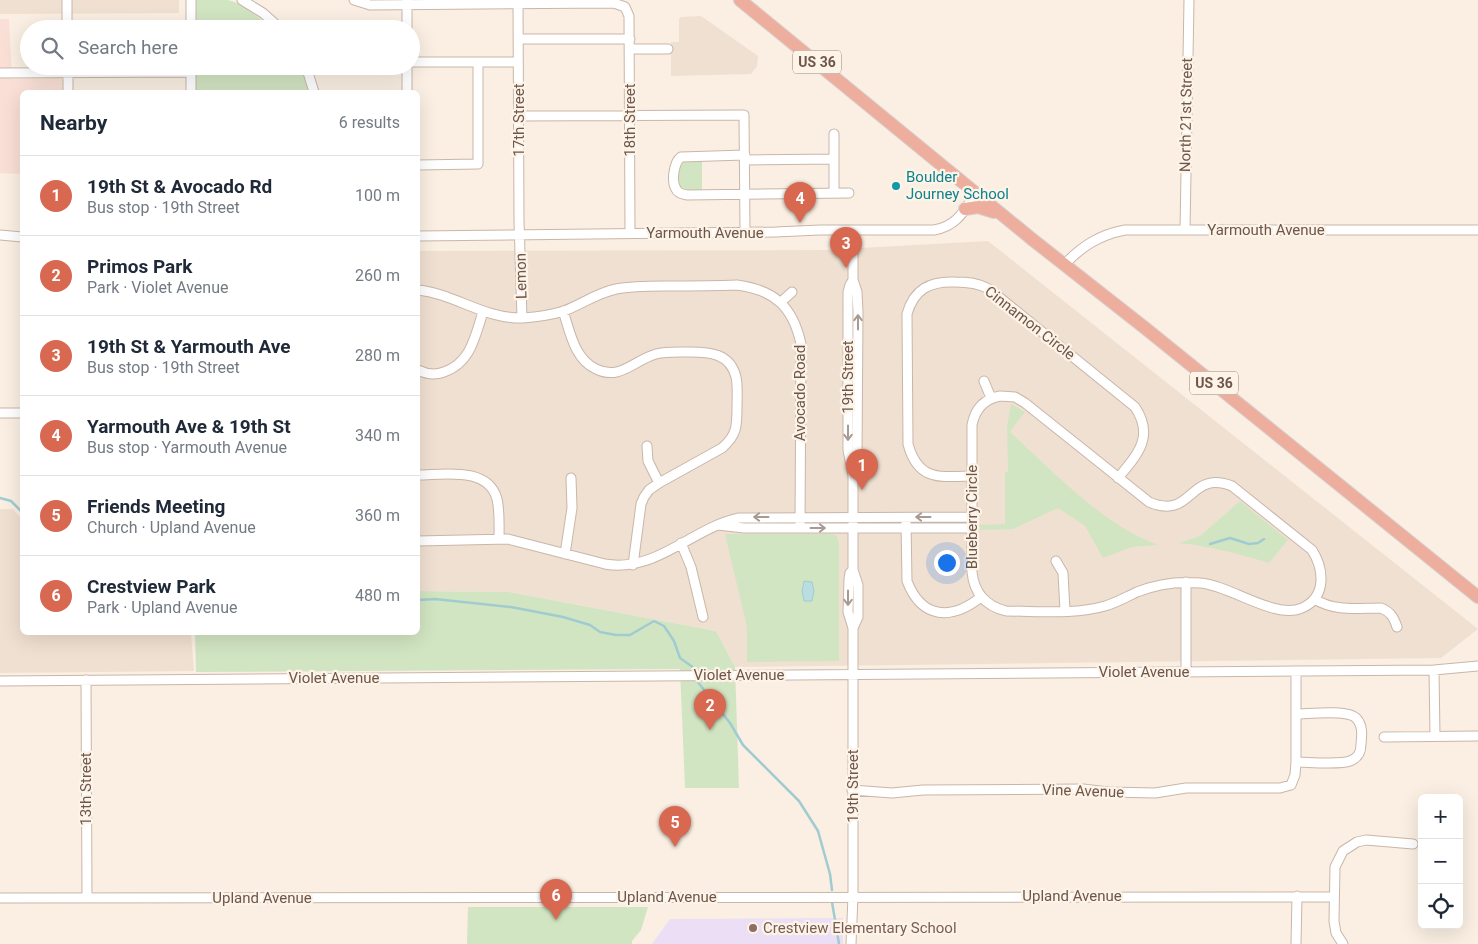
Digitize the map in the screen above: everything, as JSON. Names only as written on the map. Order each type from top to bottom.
[{"type":"highway","name":"US 36","points":[[740,0],[1064,265],[1153,334],[1478,597]]},
{"type":"highway","points":[[965,209],[981,207],[1008,219]]},
{"type":"street","points":[[67,0],[67,20]]},
{"type":"street","points":[[191,0],[191,20]]},
{"type":"street","points":[[242,0],[271,20]]},
{"type":"street","points":[[354,0],[370,5],[518,2]]},
{"type":"street","name":"North 21st Street","points":[[1185,230],[1189,0]]},
{"type":"street","name":"18th Street","points":[[518,2],[614,3],[627,8],[629,13],[630,39],[630,234]]},
{"type":"street","name":"17th Street","points":[[518,2],[520,235]]},
{"type":"street","points":[[407,3],[407,20]]},
{"type":"street","points":[[518,40],[630,39]]},
{"type":"street","points":[[630,49],[668,49]]},
{"type":"street","points":[[420,62],[518,62]]},
{"type":"street","points":[[420,165],[478,164],[478,62]]},
{"type":"street","points":[[0,73],[20,72]]},
{"type":"street","points":[[68,75],[68,90]]},
{"type":"street","points":[[191,75],[191,90]]},
{"type":"street","points":[[309,75],[313,90]]},
{"type":"street","points":[[407,75],[407,90]]},
{"type":"street","points":[[519,116],[744,115],[745,232]]},
{"type":"street","points":[[834,134],[834,193]]},
{"type":"street","points":[[834,159],[684,156],[676,161],[674,181],[676,189],[682,194],[849,193]]},
{"type":"street","name":"Yarmouth Avenue","points":[[420,236],[937,230],[951,224],[976,193]]},
{"type":"street","name":"19th Street","points":[[851,944],[853,896],[853,628],[848,612],[848,578],[853,570],[853,476],[848,444],[848,292],[853,280],[854,230]]},
{"type":"street","name":"Yarmouth Avenue","points":[[1064,265],[1077,251],[1087,244],[1110,233],[1125,230],[1478,230]]},
{"type":"street","points":[[0,235],[20,237]]},
{"type":"street","name":"Lemon","points":[[520,235],[522,318]]},
{"type":"street","name":"Cinnamon Circle","points":[[972,476],[935,476],[915,468],[907,439],[906,321],[909,308],[916,290],[945,282],[976,283],[989,289],[1135,407],[1146,427],[1140,451],[1118,478]]},
{"type":"street","name":"Avocado Road","points":[[420,290],[430,291],[452,298],[483,312],[522,318],[563,311],[580,300],[631,287],[737,285],[754,287],[765,292],[780,302],[792,316],[798,328],[801,344],[800,528]]},
{"type":"street","points":[[780,302],[792,292]]},
{"type":"street","points":[[563,311],[578,352],[585,363],[596,370],[615,373],[624,371],[646,358],[667,352],[709,352],[725,359],[736,377],[737,421],[736,430],[731,440],[722,448],[649,490],[641,504],[633,565]]},
{"type":"street","points":[[420,371],[441,374],[454,369],[464,361],[470,352],[483,312]]},
{"type":"street","points":[[906,517],[907,582],[918,606],[946,613],[957,612],[970,606],[981,597],[997,608],[1006,611],[1089,610],[1106,606],[1151,587],[1168,583],[1186,582],[1217,586],[1280,611],[1293,611],[1302,608],[1314,599],[1321,583],[1322,573],[1319,561],[1312,550],[1232,486],[1213,479],[1201,485],[1180,504],[1168,507],[1149,502],[1026,403],[1015,397],[1000,396],[991,398],[984,381]]},
{"type":"street","name":"Blueberry Circle","points":[[981,597],[973,581],[972,425],[973,418],[979,407],[991,398]]},
{"type":"street","points":[[0,412],[20,412]]},
{"type":"street","points":[[646,446],[648,462],[659,483]]},
{"type":"street","points":[[420,475],[470,475],[486,482],[496,497],[499,539]]},
{"type":"street","points":[[565,554],[572,508],[571,478]]},
{"type":"street","points":[[420,541],[499,539],[613,566],[633,565],[650,560],[717,525],[739,518],[972,517]]},
{"type":"street","points":[[717,525],[744,528],[972,528]]},
{"type":"street","points":[[681,544],[691,567],[703,617]]},
{"type":"street","points":[[1056,561],[1063,573],[1065,611]]},
{"type":"street","points":[[1186,582],[1186,672]]},
{"type":"street","points":[[1314,599],[1325,606],[1335,608],[1382,608],[1387,610],[1392,616],[1397,628]]},
{"type":"street","name":"Violet Avenue","points":[[0,681],[1434,670],[1478,666]]},
{"type":"street","points":[[1296,670],[1296,714],[1296,762],[1348,762],[1359,756],[1362,736],[1361,726],[1352,715],[1296,714]]},
{"type":"street","points":[[1434,670],[1435,736]]},
{"type":"street","name":"13th Street","points":[[86,680],[87,898]]},
{"type":"street","points":[[1384,737],[1478,736]]},
{"type":"street","name":"Vine Avenue","points":[[852,790],[892,794],[923,790],[1083,789],[1109,792],[1155,793],[1186,788],[1280,788],[1291,785],[1295,775],[1296,762]]},
{"type":"street","points":[[1343,944],[1336,933],[1334,921],[1335,867],[1338,858],[1349,845],[1366,840],[1413,844]]},
{"type":"street","points":[[1296,944],[1297,896]]},
{"type":"street","name":"Upland Avenue","points":[[0,898],[1334,897]]},
{"type":"shaded area","points":[[0,0],[179,0],[179,13],[0,14]]},
{"type":"shaded area","points":[[701,16],[758,56],[757,66],[751,74],[671,76],[671,42],[679,42],[679,19],[681,17]]},
{"type":"shaded area","points":[[0,19],[9,19],[12,79],[62,78],[63,90],[20,90],[20,174],[0,173]]},
{"type":"shaded area","points":[[988,241],[1478,629],[1441,658],[735,667],[716,631],[509,592],[420,591],[420,251],[824,250]]},
{"type":"shaded area","points":[[0,509],[13,509],[20,518],[20,635],[191,635],[194,671],[0,673]]},
{"type":"shaded area","name":"Crestview Elementary School","points":[[843,918],[843,944],[652,944],[670,919]]},
{"type":"green space","points":[[195,0],[228,0],[240,4],[262,20],[195,20]]},
{"type":"green space","points":[[195,75],[303,75],[308,90],[194,90]]},
{"type":"green space","points":[[702,158],[702,191],[684,191],[680,189],[677,175],[680,161]]},
{"type":"green space","points":[[1011,404],[1025,412],[1010,432],[1079,496],[1117,524],[1137,536],[1158,545],[1132,547],[1103,558],[1085,526],[1058,508],[1013,529],[979,530],[979,525],[1005,524],[1005,472],[1008,472],[1007,426]]},
{"type":"green space","points":[[1240,501],[1288,540],[1269,563],[1202,546],[1179,543],[1200,536]]},
{"type":"green space","points":[[725,534],[833,534],[837,536],[839,544],[839,661],[747,662],[747,627]]},
{"type":"green space","points":[[420,591],[509,592],[716,631],[735,667],[739,788],[685,788],[680,669],[196,672],[195,635],[420,635]]},
{"type":"green space","points":[[468,907],[648,907],[641,930],[632,941],[632,944],[467,944]]},
{"type":"water","points":[[804,581],[812,582],[814,591],[812,601],[804,601],[802,591]]},
{"type":"waterway","points":[[0,498],[11,501],[20,510]]},
{"type":"waterway","points":[[1210,544],[1230,538],[1249,544],[1258,543],[1264,539]]},
{"type":"waterway","points":[[420,600],[435,599],[511,607],[563,617],[590,625],[600,632],[616,635],[630,635],[654,621],[664,626],[674,641],[680,658],[694,668]]},
{"type":"waterway","points":[[697,681],[730,723],[743,745],[799,801],[818,831],[830,874],[832,890]]},
{"type":"waterway","points":[[832,902],[839,944]]},
{"type":"place","name":"Boulder Journey School","points":[[896,186]]},
{"type":"place","name":"Yarmouth Ave & 19th St","points":[[800,223]]},
{"type":"place","name":"19th St & Yarmouth Ave","points":[[846,268]]},
{"type":"place","name":"19th St & Avocado Rd","points":[[862,490]]},
{"type":"place","name":"Primos Park","points":[[710,730]]},
{"type":"place","name":"Friends Meeting","points":[[675,847]]},
{"type":"place","name":"Crestview Park","points":[[556,920]]},
{"type":"place","name":"Crestview Elementary School","points":[[753,928]]}]
